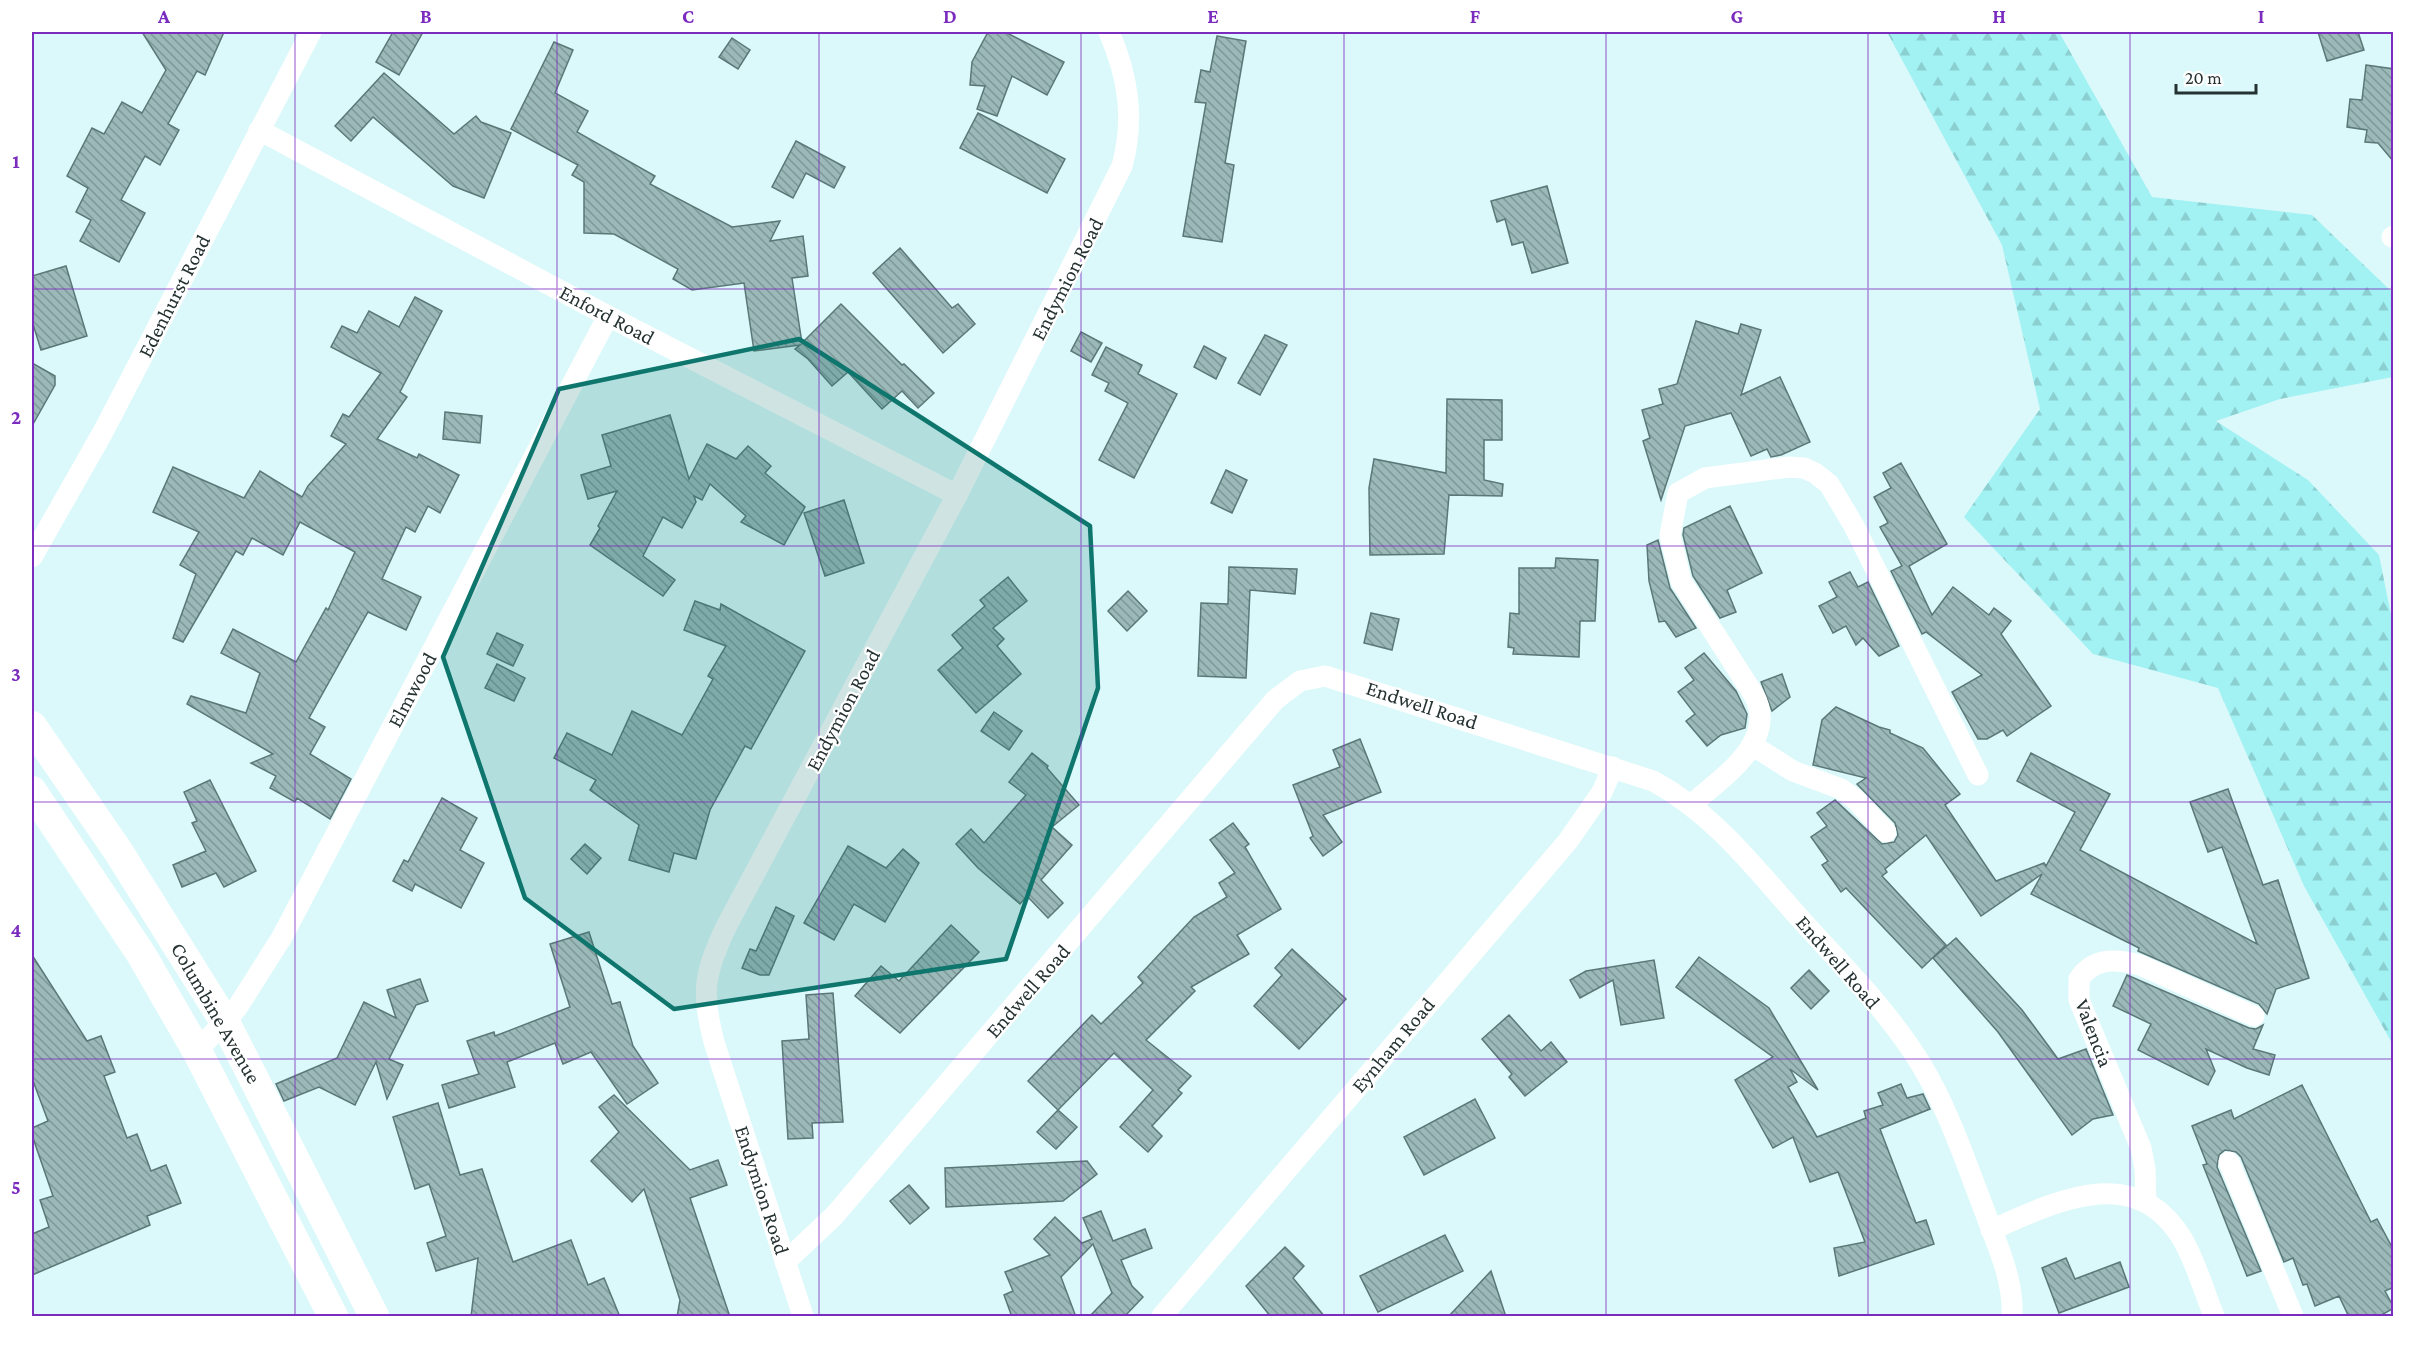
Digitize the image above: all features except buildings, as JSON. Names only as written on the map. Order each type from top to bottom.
[{"type":"main road","name":"Columbine Avenue","points":[[32,726],[118,851],[225,1022],[374,1317]]},
{"type":"main road","name":"Columbine Avenue","points":[[32,791],[141,954],[197,1051],[333,1317]]},
{"type":"street","name":"Edenhurst Road","points":[[32,557],[104,432],[311,32]]},
{"type":"street","name":"Endymion Road","points":[[803,1317],[714,1042],[705,996],[707,971],[726,927],[957,495],[1112,189],[1128,145],[1131,124],[1124,78],[1109,32]]},
{"type":"street","name":"Enford Road","points":[[259,130],[608,316],[957,495]]},
{"type":"street","name":"Elmwood","points":[[197,1051],[225,1022],[252,987],[282,937],[608,316]]},
{"type":"street","points":[[1691,805],[1735,766],[1752,745],[1761,723],[1759,704],[1681,581],[1670,535],[1678,493],[1705,478],[1789,467],[1804,468],[1815,472],[1828,484],[1854,526],[1977,775]]},
{"type":"street","name":"Endwell Road","points":[[785,1262],[834,1216],[1275,700],[1300,681],[1313,676],[1339,678],[1613,767],[1653,781],[1691,805],[1742,852],[1895,1027],[1922,1067],[1945,1112],[1991,1230],[2009,1285],[2012,1317]]},
{"type":"street","points":[[1752,745],[1793,771],[1840,789],[1855,799],[1886,832]]},
{"type":"street","name":"Eynham Road","points":[[1162,1317],[1568,841],[1602,792],[1613,767]]},
{"type":"street","name":"Valencia","points":[[2145,1202],[2145,1169],[2141,1148],[2079,1000],[2079,979],[2093,965],[2120,960],[2140,965],[2254,1016]]},
{"type":"street","points":[[2229,1162],[2293,1317]]},
{"type":"street","points":[[1991,1230],[2054,1202],[2090,1193],[2145,1202],[2164,1216],[2184,1241],[2214,1317]]},
{"type":"highlighted area","points":[[799,339],[1090,526],[1098,688],[1006,959],[674,1009],[525,898],[443,657],[559,389]]},
{"type":"green space","points":[[1887,32],[2059,32],[2152,197],[2312,215],[2393,293],[2393,377],[2280,399],[2216,421],[2308,480],[2379,555],[2394,630],[2393,1045],[2304,886],[2218,688],[2093,654],[1964,517],[2040,409],[2002,245]]}]
